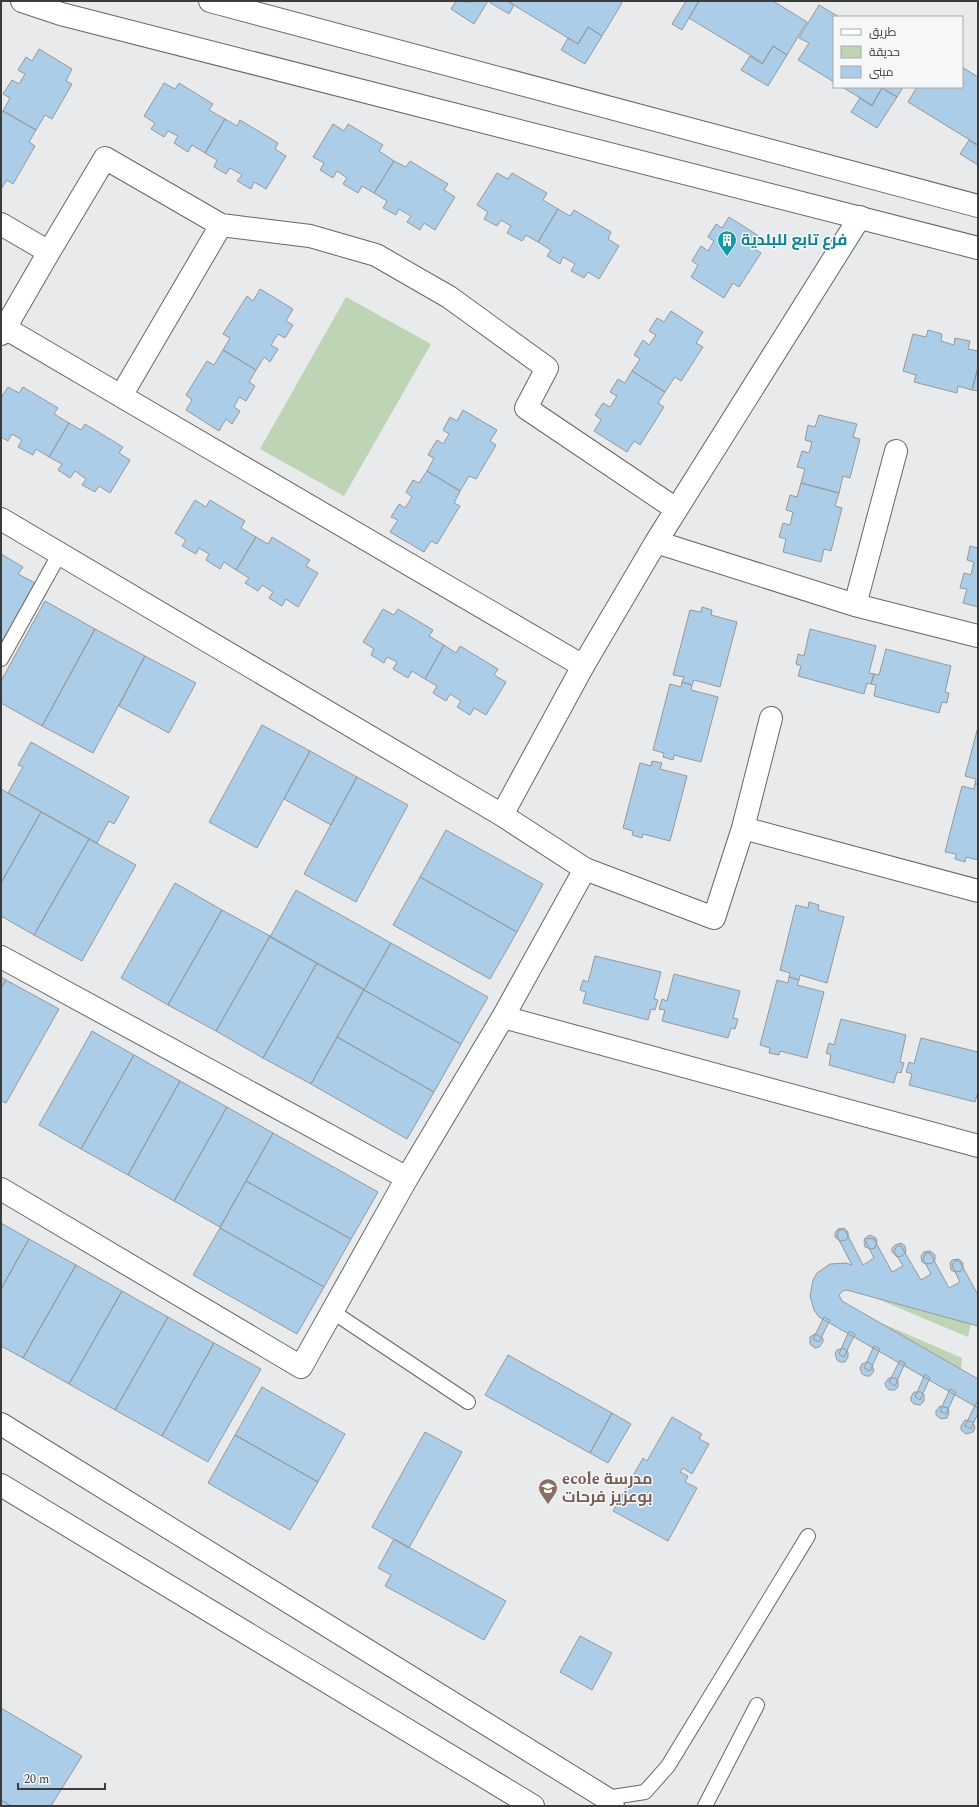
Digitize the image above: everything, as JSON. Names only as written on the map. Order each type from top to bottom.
[{"type":"street","points":[[22,1],[69,16],[978,248]]},
{"type":"street","points":[[210,1],[978,206]]},
{"type":"street","points":[[583,666],[121,396],[3,331],[49,252],[105,158],[221,225],[310,236],[376,255],[449,297],[547,368],[526,408],[676,509]]},
{"type":"street","points":[[502,815],[583,666],[656,542],[860,217]]},
{"type":"street","points":[[1,224],[49,252]]},
{"type":"street","points":[[121,396],[221,225]]},
{"type":"street","points":[[855,605],[896,451]]},
{"type":"street","points":[[1,519],[502,815],[585,869],[714,918],[743,828],[771,718]]},
{"type":"street","points":[[656,542],[855,605],[978,636]]},
{"type":"street","points":[[743,828],[978,891]]},
{"type":"street","points":[[1,1189],[301,1367],[407,1178],[503,1018],[585,869]]},
{"type":"street","points":[[1,956],[407,1178]]},
{"type":"street","points":[[503,1018],[978,1146]]},
{"type":"street","points":[[1,1424],[610,1802]]},
{"type":"street","points":[[1,1486],[533,1806]]},
{"type":"lane","points":[[1,659],[60,553]]},
{"type":"lane","points":[[333,1312],[468,1402]]},
{"type":"lane","points":[[610,1802],[646,1792],[668,1766],[808,1536]]},
{"type":"lane","points":[[705,1806],[757,1705]]},
{"type":"green space","points":[[346,297],[431,344],[344,496],[260,449]]},
{"type":"green space","points":[[875,1298],[971,1324],[968,1337]]},
{"type":"green space","points":[[879,1322],[962,1358],[961,1369]]},
{"type":"building","points":[[456,1],[488,1],[474,24],[451,9]]},
{"type":"building","points":[[489,1],[507,1],[514,5],[509,14]]},
{"type":"building","points":[[507,1],[619,1],[622,3],[602,36],[588,27],[578,44]]},
{"type":"building","points":[[686,1],[699,1],[682,30],[672,24]]},
{"type":"building","points":[[699,1],[773,1],[807,22],[787,55],[773,46],[763,63],[689,18]]},
{"type":"building","points":[[819,5],[837,16],[833,16],[833,81],[798,60],[809,43],[799,38]]},
{"type":"building","points":[[588,27],[602,36],[585,64],[561,50],[568,38],[578,44]]},
{"type":"building","points":[[773,46],[787,55],[768,86],[741,70],[750,56],[762,64]]},
{"type":"building","points":[[39,49],[72,69],[66,81],[72,84],[52,119],[45,115],[36,130],[3,111],[10,98],[3,94],[12,80],[19,84],[25,74],[18,70],[26,57],[32,61]]},
{"type":"building","points":[[963,68],[978,77],[978,145],[908,102],[916,88],[963,88]]},
{"type":"building","points":[[164,83],[175,89],[179,83],[213,104],[209,110],[225,119],[205,153],[192,145],[188,152],[174,143],[178,136],[168,131],[164,137],[151,129],[155,123],[144,116]]},
{"type":"building","points":[[844,88],[882,88],[872,105]]},
{"type":"building","points":[[882,88],[902,88],[897,97]]},
{"type":"building","points":[[882,88],[897,97],[877,128],[851,112],[860,98],[872,106]]},
{"type":"building","points":[[3,111],[36,130],[29,142],[35,146],[13,184],[7,180],[1,189],[1,114]]},
{"type":"building","points":[[225,119],[237,126],[240,120],[278,143],[275,149],[286,156],[266,189],[254,182],[251,189],[237,181],[242,175],[230,168],[226,174],[214,167],[217,160],[205,153]]},
{"type":"building","points":[[333,124],[344,131],[348,124],[383,145],[379,151],[394,161],[374,193],[362,186],[358,193],[343,184],[347,178],[337,171],[333,178],[320,170],[324,163],[313,157]]},
{"type":"building","points":[[969,140],[978,146],[978,165],[960,154]]},
{"type":"building","points":[[394,161],[406,167],[410,161],[448,184],[444,190],[455,197],[435,230],[424,223],[420,230],[407,222],[411,216],[399,209],[396,215],[383,208],[387,201],[374,193]]},
{"type":"building","points":[[497,173],[508,179],[512,173],[547,193],[543,200],[558,209],[538,242],[526,235],[522,241],[507,233],[511,226],[501,220],[497,226],[484,219],[488,212],[477,205]]},
{"type":"building","points":[[558,209],[570,216],[574,210],[611,232],[608,239],[619,246],[599,279],[588,272],[584,278],[571,271],[575,264],[563,257],[560,264],[547,256],[551,250],[538,242]]},
{"type":"building","name":"فرع تابع للبلدية","points":[[729,217],[762,238],[755,249],[761,253],[739,287],[733,283],[724,298],[691,277],[698,265],[692,261],[701,246],[708,251],[714,241],[708,237],[716,224],[722,228]]},
{"type":"building","points":[[260,289],[293,309],[286,321],[293,325],[285,338],[278,334],[271,345],[278,349],[270,362],[264,357],[256,370],[223,350],[230,338],[223,334],[247,296],[253,301]]},
{"type":"building","points":[[671,311],[703,332],[696,343],[703,347],[681,381],[675,377],[665,392],[632,371],[640,359],[634,355],[643,340],[649,345],[656,335],[649,331],[657,318],[664,322]]},
{"type":"building","points":[[928,330],[942,334],[941,341],[954,345],[955,338],[970,341],[968,349],[978,351],[978,367],[972,390],[958,386],[957,393],[914,382],[916,375],[903,371],[913,334],[926,337]]},
{"type":"building","points":[[223,350],[256,370],[249,382],[255,386],[246,401],[239,397],[234,407],[240,411],[232,424],[226,419],[219,431],[186,410],[192,400],[186,395],[207,361],[214,365]]},
{"type":"building","points":[[978,367],[978,391],[972,390]]},
{"type":"building","points":[[632,371],[665,392],[658,403],[664,407],[640,445],[634,441],[627,452],[594,431],[601,420],[595,415],[603,403],[610,407],[617,396],[610,392],[618,379],[625,383]]},
{"type":"building","points":[[8,387],[19,393],[23,387],[58,408],[54,414],[69,423],[49,457],[36,449],[33,455],[18,447],[22,440],[12,434],[8,441],[1,437],[1,398]]},
{"type":"building","points":[[463,410],[497,430],[490,441],[496,445],[476,479],[469,476],[460,491],[427,471],[434,458],[428,455],[437,440],[443,444],[449,434],[443,430],[450,417],[457,421]]},
{"type":"building","points":[[819,415],[857,424],[853,437],[860,439],[850,478],[843,476],[839,493],[801,483],[805,469],[797,467],[802,451],[809,453],[812,442],[805,440],[808,425],[815,427]]},
{"type":"building","points":[[69,423],[81,430],[85,424],[123,447],[119,453],[130,460],[110,493],[99,486],[95,492],[82,485],[86,479],[75,471],[70,478],[58,470],[62,464],[49,457]]},
{"type":"building","points":[[427,471],[460,491],[454,503],[460,506],[437,544],[431,541],[424,552],[390,532],[398,520],[391,517],[399,504],[405,508],[412,497],[406,492],[413,480],[419,483]]},
{"type":"building","points":[[801,483],[839,493],[835,506],[842,508],[831,551],[824,549],[821,562],[783,552],[786,539],[779,537],[783,523],[790,525],[793,512],[786,510],[790,495],[797,497]]},
{"type":"building","points":[[195,500],[206,507],[210,500],[245,521],[241,528],[256,537],[236,570],[224,562],[220,569],[206,560],[209,554],[199,548],[196,554],[182,546],[186,540],[175,533]]},
{"type":"building","points":[[256,537],[268,544],[272,537],[310,560],[306,566],[318,573],[298,607],[286,599],[282,606],[269,598],[273,592],[262,585],[258,591],[245,583],[249,578],[236,570]]},
{"type":"building","points":[[970,546],[978,548],[978,607],[963,603],[967,589],[960,588],[964,573],[971,575],[974,562],[967,560]]},
{"type":"building","points":[[1,554],[23,567],[18,574],[37,584],[1,646]]},
{"type":"building","points":[[45,601],[95,629],[42,726],[1,703],[1,681]]},
{"type":"building","points":[[702,607],[712,610],[711,615],[737,622],[720,687],[694,680],[692,685],[682,682],[684,677],[673,675],[690,610],[701,612]]},
{"type":"building","points":[[383,609],[394,615],[398,609],[433,630],[429,636],[444,645],[425,679],[412,671],[408,678],[393,669],[397,662],[387,657],[384,663],[371,655],[374,649],[363,642]]},
{"type":"building","points":[[95,629],[145,656],[93,753],[42,726]]},
{"type":"building","points":[[810,629],[876,646],[869,673],[874,674],[871,684],[867,683],[864,694],[798,676],[801,666],[796,664],[798,654],[804,656]]},
{"type":"building","points":[[444,645],[456,653],[460,646],[498,669],[494,675],[506,682],[486,715],[474,708],[470,715],[457,707],[461,701],[450,694],[446,701],[433,693],[437,686],[425,679]]},
{"type":"building","points":[[886,649],[951,666],[945,692],[949,693],[947,703],[942,702],[939,713],[874,696],[876,685],[871,684],[874,674],[879,675]]},
{"type":"building","points":[[145,656],[196,683],[169,733],[119,706]]},
{"type":"building","points":[[682,682],[692,685],[691,690],[718,697],[701,762],[674,755],[673,760],[663,757],[664,753],[653,750],[670,684],[681,687]]},
{"type":"building","points":[[262,725],[310,751],[257,848],[209,822]]},
{"type":"building","points":[[978,727],[978,784],[975,784],[976,779],[965,776]]},
{"type":"building","points":[[31,742],[129,797],[114,824],[109,821],[97,843],[8,793],[23,767],[18,765]]},
{"type":"building","points":[[310,751],[357,777],[331,825],[284,799]]},
{"type":"building","points":[[652,761],[662,763],[660,769],[687,776],[670,841],[643,834],[642,838],[632,835],[633,831],[623,828],[640,763],[651,766]]},
{"type":"building","points":[[357,777],[408,805],[356,902],[304,874]]},
{"type":"building","points":[[975,784],[978,784],[978,860],[966,857],[965,862],[955,859],[956,854],[945,852],[962,786],[974,789]]},
{"type":"building","points":[[1,789],[41,812],[1,883]]},
{"type":"building","points":[[41,812],[89,839],[34,935],[1,916],[1,883]]},
{"type":"building","points":[[446,830],[543,884],[517,932],[420,877]]},
{"type":"building","points":[[89,839],[136,865],[82,961],[34,935]]},
{"type":"building","points":[[420,877],[517,932],[490,979],[393,925]]},
{"type":"building","points":[[175,883],[222,910],[168,1005],[121,978]]},
{"type":"building","points":[[296,890],[391,943],[364,990],[270,937]]},
{"type":"building","points":[[809,902],[819,905],[818,910],[844,917],[827,983],[800,975],[799,980],[789,977],[790,973],[780,970],[796,905],[808,908]]},
{"type":"building","points":[[222,910],[270,936],[216,1031],[168,1005]]},
{"type":"building","points":[[270,936],[317,963],[263,1058],[216,1031]]},
{"type":"building","points":[[391,943],[488,997],[461,1044],[364,990]]},
{"type":"building","points":[[595,956],[661,972],[654,999],[658,1000],[655,1010],[651,1009],[648,1020],[583,1003],[586,992],[580,990],[583,980],[588,982]]},
{"type":"building","points":[[317,963],[364,989],[311,1084],[263,1058]]},
{"type":"building","points":[[674,974],[740,991],[733,1018],[738,1019],[735,1029],[731,1028],[728,1038],[662,1021],[665,1010],[659,1009],[662,999],[667,1001]]},
{"type":"building","points":[[1,977],[6,980],[1,988]]},
{"type":"building","points":[[789,977],[799,980],[797,985],[824,992],[807,1058],[780,1051],[779,1055],[769,1053],[770,1048],[760,1045],[777,980],[788,983]]},
{"type":"building","points":[[6,980],[59,1009],[6,1103],[1,1101],[1,988]]},
{"type":"building","points":[[364,990],[461,1044],[434,1092],[337,1037]]},
{"type":"building","points":[[841,1019],[906,1035],[900,1062],[904,1063],[901,1073],[897,1072],[894,1083],[829,1065],[831,1055],[826,1053],[829,1043],[834,1045]]},
{"type":"building","points":[[92,1031],[134,1055],[81,1149],[39,1125]]},
{"type":"building","points":[[337,1037],[434,1092],[407,1139],[311,1084]]},
{"type":"building","points":[[921,1038],[978,1052],[978,1091],[975,1102],[909,1085],[912,1074],[906,1072],[909,1062],[914,1064]]},
{"type":"building","points":[[134,1055],[180,1081],[128,1175],[81,1149]]},
{"type":"building","points":[[180,1081],[227,1107],[174,1201],[128,1175]]},
{"type":"building","points":[[227,1107],[273,1133],[220,1227],[174,1201]]},
{"type":"building","points":[[273,1133],[378,1192],[351,1239],[246,1181]]},
{"type":"building","points":[[246,1181],[351,1239],[324,1287],[220,1228]]},
{"type":"building","points":[[1,1223],[29,1239],[1,1289]]},
{"type":"building","points":[[220,1228],[324,1287],[297,1334],[193,1275]]},
{"type":"building","points":[[844,1228],[848,1232],[848,1237],[846,1240],[840,1241],[835,1237],[835,1233],[838,1229]]},
{"type":"building","points":[[839,1230],[844,1230],[846,1232],[863,1265],[874,1258],[866,1242],[868,1238],[874,1239],[892,1272],[903,1266],[894,1251],[897,1246],[901,1246],[921,1280],[931,1274],[923,1259],[926,1253],[930,1253],[949,1288],[960,1282],[952,1265],[956,1260],[960,1262],[978,1295],[978,1326],[847,1290],[843,1291],[839,1295],[842,1301],[978,1379],[978,1408],[819,1317],[814,1310],[810,1296],[813,1280],[817,1273],[830,1264],[846,1263],[852,1265],[837,1236]]},
{"type":"building","points":[[870,1235],[876,1238],[877,1242],[875,1248],[871,1249],[865,1247],[864,1242],[865,1238]]},
{"type":"building","points":[[29,1239],[76,1265],[23,1358],[1,1346],[1,1289]]},
{"type":"building","points":[[901,1243],[905,1246],[906,1252],[902,1256],[897,1257],[892,1252],[892,1248]]},
{"type":"building","points":[[930,1251],[935,1255],[935,1260],[932,1263],[926,1264],[922,1262],[921,1256],[924,1252]]},
{"type":"building","points":[[959,1259],[963,1263],[961,1271],[955,1272],[951,1270],[950,1263],[952,1260]]},
{"type":"building","points":[[76,1265],[122,1291],[69,1384],[23,1358]]},
{"type":"building","points":[[122,1291],[168,1317],[115,1410],[69,1384]]},
{"type":"building","points":[[168,1317],[214,1343],[162,1436],[115,1410]]},
{"type":"building","points":[[824,1317],[830,1320],[819,1342],[813,1339]]},
{"type":"building","points":[[849,1331],[855,1334],[844,1357],[839,1354]]},
{"type":"building","points":[[815,1334],[823,1338],[823,1342],[819,1347],[815,1348],[810,1344],[810,1337]]},
{"type":"building","points":[[214,1343],[261,1369],[208,1462],[162,1436]]},
{"type":"building","points":[[874,1346],[880,1349],[870,1371],[864,1368]]},
{"type":"building","points":[[843,1348],[848,1352],[848,1357],[845,1362],[840,1362],[837,1360],[835,1354],[837,1350]]},
{"type":"building","points":[[508,1355],[612,1413],[590,1453],[485,1395]]},
{"type":"building","points":[[900,1360],[905,1363],[895,1386],[889,1382]]},
{"type":"building","points":[[868,1362],[872,1365],[874,1371],[870,1376],[866,1376],[862,1374],[860,1368],[862,1364]]},
{"type":"building","points":[[925,1374],[930,1378],[920,1400],[915,1397]]},
{"type":"building","points":[[889,1378],[896,1378],[898,1381],[898,1387],[895,1390],[889,1390],[886,1387],[885,1383]]},
{"type":"building","points":[[262,1387],[345,1434],[318,1482],[235,1435]]},
{"type":"building","points":[[950,1389],[956,1392],[946,1414],[940,1411]]},
{"type":"building","points":[[914,1392],[921,1392],[924,1395],[924,1401],[920,1405],[914,1404],[911,1401],[911,1397]]},
{"type":"building","points":[[976,1403],[978,1404],[978,1413],[971,1429],[965,1426]]},
{"type":"building","points":[[940,1406],[948,1408],[949,1412],[947,1418],[941,1419],[936,1415],[936,1411]]},
{"type":"building","points":[[612,1413],[631,1424],[608,1463],[590,1453]]},
{"type":"building","points":[[672,1417],[702,1434],[699,1439],[709,1444],[692,1474],[683,1468],[680,1472],[688,1476],[685,1482],[697,1488],[668,1541],[613,1511],[643,1458],[647,1461]]},
{"type":"building","points":[[965,1420],[973,1422],[975,1428],[973,1432],[966,1434],[961,1430],[961,1426]]},
{"type":"building","points":[[425,1432],[462,1452],[409,1548],[372,1527]]},
{"type":"building","points":[[235,1435],[318,1482],[290,1530],[208,1483]]},
{"type":"building","points":[[394,1539],[506,1601],[484,1640],[385,1586],[391,1575],[378,1568]]},
{"type":"building","points":[[580,1636],[612,1653],[592,1690],[560,1672]]},
{"type":"building","points":[[1,1708],[82,1756],[51,1806],[11,1806],[1,1800]]},
{"type":"building","points":[[1,1800],[11,1806],[1,1806]]},
{"type":"place","name":"فرع تابع للبلدية","points":[[727,257]]},
{"type":"place","name":"ecole مدرسة بوعزيز فرحات","points":[[548,1505]]}]
